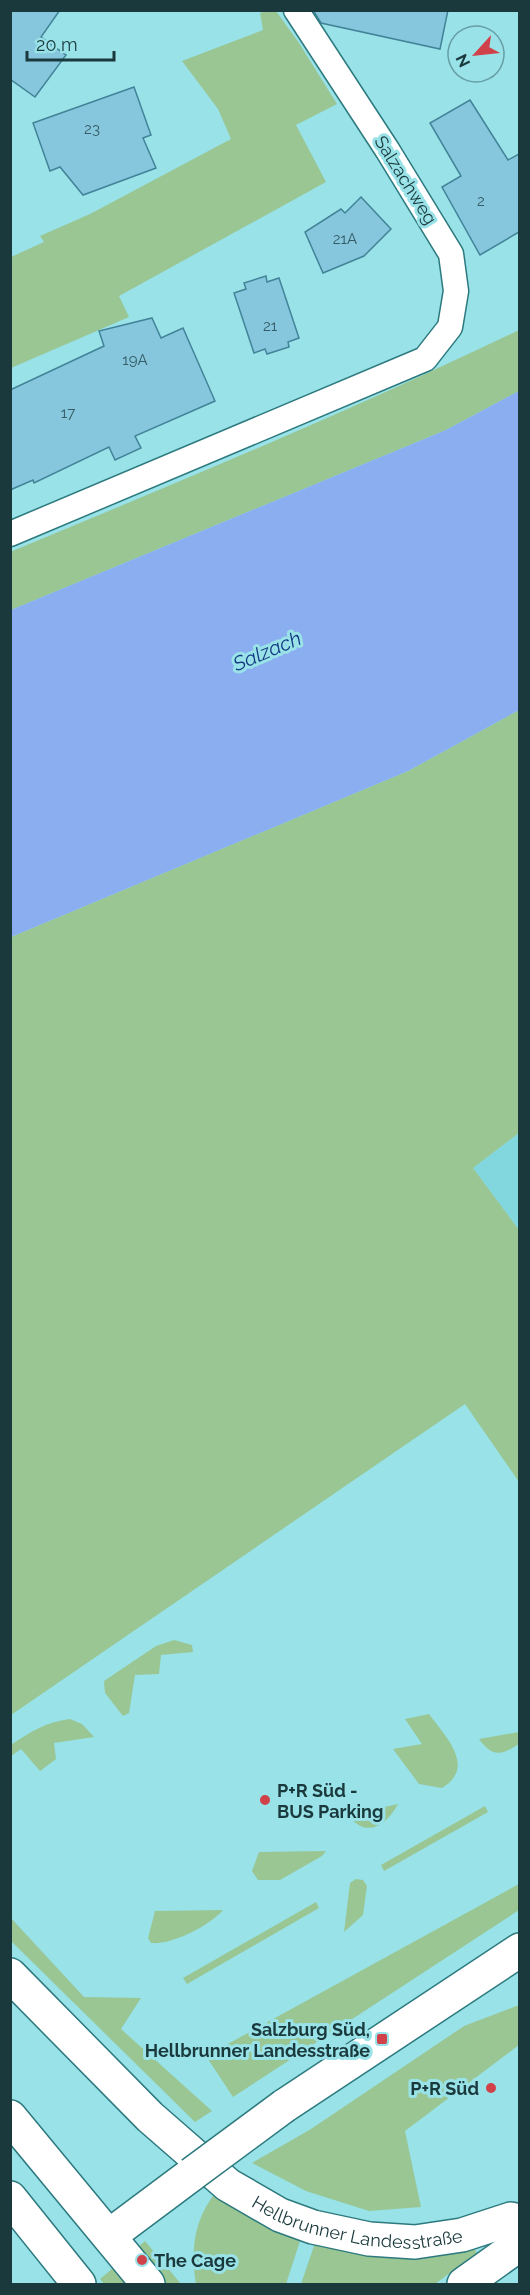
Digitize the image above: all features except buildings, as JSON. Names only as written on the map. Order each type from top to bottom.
[{"type":"main road","points":[[109,2236],[284,2106],[519,1950]]},
{"type":"main road","name":"Hellbrunner Landesstraße","points":[[10,1976],[150,2118],[228,2185],[280,2215],[313,2227],[369,2239],[415,2242],[462,2235],[511,2219],[519,2221]]},
{"type":"main road","points":[[15,2122],[148,2284]]},
{"type":"main road","points":[[10,2198],[79,2284]]},
{"type":"main road","points":[[464,2284],[519,2244]]},
{"type":"street","name":"Salzachweg","points":[[10,534],[425,359],[450,327],[456,291],[451,254],[296,10]]},
{"type":"shaded area","points":[[519,1133],[519,1230],[473,1168]]},
{"type":"green space","points":[[276,11],[337,104],[296,125],[326,182],[119,296],[129,317],[11,368],[11,257],[44,242],[40,236],[90,214],[231,139],[218,109],[182,61],[263,30],[260,13]]},
{"type":"green space","points":[[519,330],[519,391],[446,430],[11,610],[10,552],[330,417]]},
{"type":"green space","points":[[519,710],[519,1133],[473,1168],[519,1230],[519,1482],[465,1404],[11,1715],[11,937],[408,771]]},
{"type":"green space","points":[[174,1640],[192,1645],[193,1652],[161,1655],[159,1674],[135,1675],[129,1713],[123,1716],[105,1693],[104,1681],[156,1646]]},
{"type":"green space","points":[[429,1714],[455,1751],[457,1761],[457,1771],[452,1780],[442,1788],[419,1784],[393,1749],[422,1744],[405,1719]]},
{"type":"green space","points":[[70,1719],[82,1724],[94,1737],[54,1743],[56,1759],[40,1771],[21,1749],[11,1756],[11,1745],[25,1736],[46,1725]]},
{"type":"green space","points":[[519,1732],[519,1744],[498,1753],[493,1752],[479,1739]]},
{"type":"green space","points":[[398,1804],[388,1818],[375,1827],[362,1826],[348,1815]]},
{"type":"green space","points":[[485,1806],[488,1812],[384,1871],[381,1865]]},
{"type":"green space","points":[[326,1851],[322,1856],[280,1880],[258,1880],[252,1871],[259,1852]]},
{"type":"green space","points":[[356,1879],[363,1880],[367,1886],[363,1915],[344,1932],[350,1883]]},
{"type":"green space","points":[[519,1884],[519,1910],[233,2097],[206,2056]]},
{"type":"green space","points":[[316,1902],[319,1908],[187,1984],[183,1978]]},
{"type":"green space","points":[[223,1910],[209,1922],[179,1938],[151,1943],[148,1938],[155,1911]]},
{"type":"green space","points":[[10,1917],[84,1997],[141,1998],[121,2029],[212,2111],[195,2122],[11,1941]]},
{"type":"green space","points":[[519,2005],[519,2045],[405,2131],[421,2207],[369,2211],[306,2191],[252,2163],[311,2129],[464,2026]]},
{"type":"green space","points":[[216,2192],[301,2238],[286,2284],[196,2284],[195,2236],[203,2213]]},
{"type":"green space","points":[[316,2240],[472,2245],[477,2253],[435,2284],[301,2284]]},
{"type":"green space","name":"The Cage","points":[[145,2241],[181,2284],[104,2284],[100,2279]]},
{"type":"water","name":"Salzach","points":[[519,391],[519,710],[408,771],[11,937],[11,610],[446,430]]},
{"type":"place","name":"P+R Süd - BUS Parking","points":[[265,1800]]},
{"type":"place","name":"Salzburg Süd, Hellbrunner Landesstraße","points":[[382,2039]]},
{"type":"place","name":"P+R Süd","points":[[491,2088]]},
{"type":"place","name":"The Cage","points":[[142,2260]]}]
